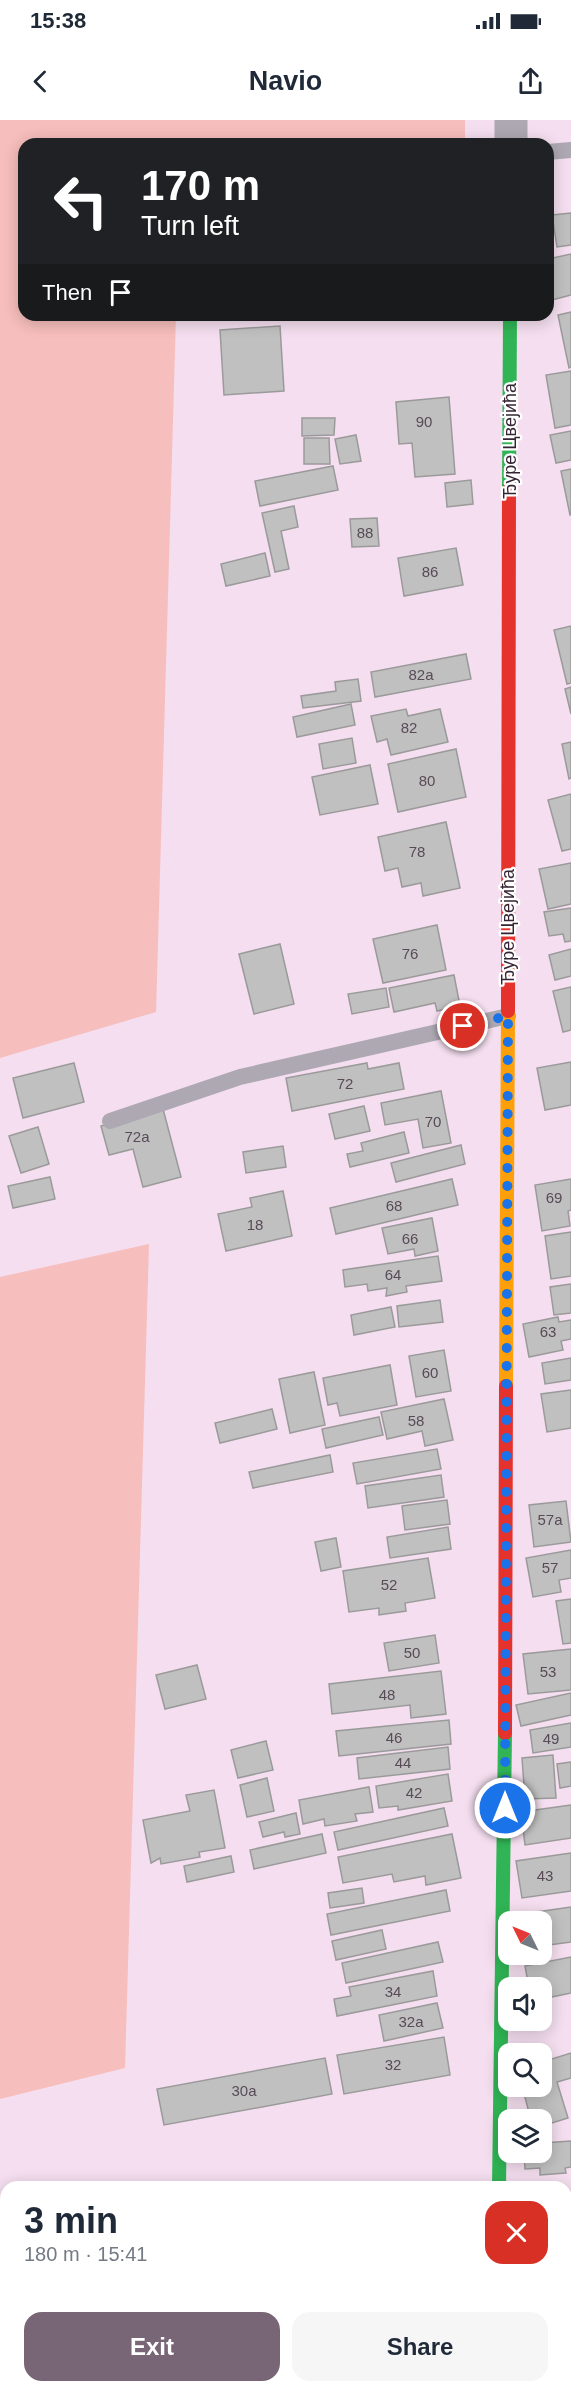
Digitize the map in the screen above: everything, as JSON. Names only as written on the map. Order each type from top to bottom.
[{"type":"street","points":[[511,120],[511,138]]},
{"type":"street","name":"Ђуре Цвејића","points":[[499,2181],[505,1808],[510,321]]},
{"type":"lane","points":[[554,151],[571,150]]},
{"type":"lane","points":[[110,1121],[240,1077],[508,1016]]},
{"type":"shaded area","points":[[0,120],[465,120],[465,138],[18,138],[18,321],[176,321],[156,1012],[0,1058]]},
{"type":"shaded area","points":[[149,1244],[125,2068],[0,2099],[0,1277]]},
{"type":"building","points":[[571,213],[571,245],[557,247],[554,215]]},
{"type":"building","points":[[571,254],[571,295],[554,299],[554,258]]},
{"type":"building","points":[[571,312],[571,367],[569,368],[558,315]]},
{"type":"building","points":[[280,326],[284,391],[224,395],[220,330]]},
{"type":"building","points":[[571,371],[571,425],[555,428],[546,375]]},
{"type":"building","points":[[449,397],[455,474],[415,477],[412,443],[399,444],[396,402]]},
{"type":"building","points":[[302,418],[335,418],[334,435],[302,436]]},
{"type":"building","points":[[571,431],[571,460],[556,463],[550,435]]},
{"type":"building","points":[[356,435],[361,461],[340,464],[335,439]]},
{"type":"building","points":[[304,438],[329,438],[330,464],[304,464]]},
{"type":"building","points":[[333,466],[338,490],[260,506],[255,481]]},
{"type":"building","points":[[571,469],[571,514],[570,515],[561,471]]},
{"type":"building","points":[[471,480],[473,504],[447,507],[445,483]]},
{"type":"building","points":[[294,506],[298,527],[281,531],[289,569],[275,572],[262,513]]},
{"type":"building","points":[[377,518],[379,546],[352,547],[350,519]]},
{"type":"building","points":[[456,548],[463,585],[404,596],[398,558]]},
{"type":"building","points":[[265,553],[270,576],[226,586],[221,564]]},
{"type":"building","points":[[571,626],[571,683],[567,684],[554,630]]},
{"type":"building","points":[[466,654],[471,679],[375,697],[371,672]]},
{"type":"building","points":[[358,679],[361,701],[303,708],[301,696],[336,691],[335,682]]},
{"type":"building","points":[[571,687],[571,714],[565,689]]},
{"type":"building","points":[[351,704],[355,725],[297,737],[293,717]]},
{"type":"building","points":[[406,709],[408,716],[440,709],[448,742],[391,755],[387,739],[377,742],[371,716]]},
{"type":"building","points":[[352,738],[356,763],[323,769],[319,744]]},
{"type":"building","points":[[571,742],[571,778],[569,779],[562,744]]},
{"type":"building","points":[[456,749],[466,797],[398,812],[388,764]]},
{"type":"building","points":[[370,765],[378,804],[320,815],[312,777]]},
{"type":"building","points":[[571,794],[571,849],[562,851],[548,800]]},
{"type":"building","points":[[446,822],[460,888],[423,896],[421,883],[402,887],[398,868],[385,871],[378,837]]},
{"type":"building","points":[[571,863],[571,904],[548,909],[539,869]]},
{"type":"building","points":[[571,908],[571,941],[565,942],[563,934],[549,936],[544,912]]},
{"type":"building","points":[[437,925],[446,970],[383,983],[373,939]]},
{"type":"building","points":[[280,944],[294,1004],[254,1014],[239,954]]},
{"type":"building","points":[[571,949],[571,976],[555,980],[549,955]]},
{"type":"building","points":[[454,975],[460,1006],[437,1011],[435,1003],[394,1012],[389,988]]},
{"type":"building","points":[[571,987],[571,1030],[563,1032],[553,991]]},
{"type":"building","points":[[386,988],[389,1007],[352,1014],[348,994]]},
{"type":"building","points":[[571,1062],[571,1105],[545,1110],[537,1068]]},
{"type":"building","points":[[74,1063],[84,1102],[23,1118],[13,1078]]},
{"type":"building","points":[[367,1063],[368,1069],[399,1063],[404,1089],[292,1111],[286,1078]]},
{"type":"building","points":[[441,1091],[451,1143],[423,1148],[418,1119],[385,1125],[381,1103]]},
{"type":"building","points":[[364,1106],[370,1131],[335,1139],[329,1114]]},
{"type":"building","points":[[163,1109],[181,1177],[143,1187],[133,1149],[109,1155],[101,1126]]},
{"type":"building","points":[[38,1127],[49,1164],[21,1173],[9,1136]]},
{"type":"building","points":[[404,1132],[409,1153],[350,1167],[347,1154],[363,1151],[361,1143]]},
{"type":"building","points":[[461,1145],[465,1164],[396,1182],[391,1163]]},
{"type":"building","points":[[283,1146],[286,1167],[246,1173],[243,1152]]},
{"type":"building","points":[[50,1177],[55,1199],[13,1208],[8,1186]]},
{"type":"building","points":[[452,1179],[458,1205],[336,1234],[330,1208]]},
{"type":"building","points":[[571,1179],[571,1210],[568,1211],[570,1226],[542,1231],[535,1185]]},
{"type":"building","points":[[283,1191],[292,1236],[226,1251],[218,1214],[252,1207],[250,1198]]},
{"type":"building","points":[[432,1218],[438,1251],[415,1256],[414,1249],[388,1254],[382,1228]]},
{"type":"building","points":[[571,1232],[571,1276],[551,1279],[545,1236]]},
{"type":"building","points":[[438,1256],[442,1281],[406,1286],[407,1292],[386,1296],[387,1288],[368,1291],[367,1284],[345,1287],[343,1270]]},
{"type":"building","points":[[571,1284],[571,1313],[554,1315],[550,1287]]},
{"type":"building","points":[[440,1300],[443,1322],[399,1327],[397,1306]]},
{"type":"building","points":[[391,1307],[395,1327],[354,1335],[351,1315]]},
{"type":"building","points":[[558,1317],[559,1322],[571,1320],[571,1339],[561,1341],[563,1350],[529,1357],[523,1324]]},
{"type":"building","points":[[444,1350],[451,1391],[416,1397],[409,1356]]},
{"type":"building","points":[[571,1358],[571,1380],[545,1384],[542,1363]]},
{"type":"building","points":[[390,1365],[397,1405],[340,1416],[337,1403],[328,1405],[323,1378]]},
{"type":"building","points":[[314,1372],[325,1425],[290,1433],[279,1379]]},
{"type":"building","points":[[571,1390],[571,1428],[547,1432],[541,1394]]},
{"type":"building","points":[[444,1399],[453,1440],[425,1446],[422,1431],[387,1439],[381,1412]]},
{"type":"building","points":[[272,1409],[277,1429],[220,1443],[215,1423]]},
{"type":"building","points":[[379,1417],[383,1435],[326,1448],[322,1429]]},
{"type":"building","points":[[437,1449],[441,1469],[357,1484],[353,1463]]},
{"type":"building","points":[[330,1455],[333,1472],[253,1488],[249,1472]]},
{"type":"building","points":[[441,1475],[444,1497],[368,1508],[365,1486]]},
{"type":"building","points":[[447,1500],[450,1524],[405,1530],[402,1506]]},
{"type":"building","points":[[566,1501],[571,1542],[534,1547],[529,1505]]},
{"type":"building","points":[[448,1527],[451,1549],[390,1558],[387,1537]]},
{"type":"building","points":[[336,1538],[341,1567],[321,1571],[315,1542]]},
{"type":"building","points":[[571,1550],[571,1578],[559,1580],[561,1592],[533,1597],[526,1558]]},
{"type":"building","points":[[428,1558],[435,1598],[405,1603],[406,1611],[379,1615],[379,1608],[349,1612],[343,1571]]},
{"type":"building","points":[[571,1599],[571,1643],[563,1644],[556,1601]]},
{"type":"building","points":[[435,1635],[439,1663],[389,1671],[384,1643]]},
{"type":"building","points":[[571,1649],[571,1690],[528,1694],[523,1654]]},
{"type":"building","points":[[197,1665],[206,1699],[165,1709],[156,1675]]},
{"type":"building","points":[[441,1671],[446,1714],[411,1718],[410,1705],[332,1714],[329,1684]]},
{"type":"building","points":[[571,1693],[571,1715],[521,1726],[516,1705]]},
{"type":"building","points":[[449,1720],[451,1744],[339,1756],[336,1731]]},
{"type":"building","points":[[571,1723],[571,1747],[533,1753],[530,1730]]},
{"type":"building","points":[[266,1741],[273,1770],[238,1778],[231,1750]]},
{"type":"building","points":[[448,1747],[450,1769],[359,1779],[357,1758]]},
{"type":"building","points":[[553,1755],[556,1798],[525,1799],[522,1758]]},
{"type":"building","points":[[571,1762],[571,1786],[560,1788],[557,1764]]},
{"type":"building","points":[[448,1774],[452,1801],[398,1810],[398,1806],[379,1808],[376,1786]]},
{"type":"building","points":[[267,1778],[274,1811],[247,1817],[240,1785]]},
{"type":"building","points":[[369,1787],[373,1812],[355,1814],[357,1821],[325,1826],[324,1819],[303,1824],[299,1800]]},
{"type":"building","points":[[214,1790],[225,1848],[199,1852],[200,1857],[161,1864],[160,1858],[151,1863],[143,1820],[190,1811],[186,1795]]},
{"type":"building","points":[[571,1805],[571,1838],[525,1845],[521,1812]]},
{"type":"building","points":[[444,1808],[448,1826],[338,1850],[334,1832]]},
{"type":"building","points":[[296,1813],[300,1834],[285,1837],[284,1832],[263,1837],[259,1822]]},
{"type":"building","points":[[322,1834],[326,1853],[254,1869],[250,1850]]},
{"type":"building","points":[[452,1834],[461,1878],[426,1885],[425,1876],[394,1882],[392,1874],[343,1883],[338,1857]]},
{"type":"building","points":[[571,1853],[571,1891],[522,1898],[516,1861]]},
{"type":"building","points":[[231,1856],[234,1872],[187,1882],[184,1866]]},
{"type":"building","points":[[362,1888],[364,1903],[330,1908],[328,1893]]},
{"type":"building","points":[[446,1890],[450,1911],[331,1935],[327,1914]]},
{"type":"building","points":[[571,1907],[571,1942],[552,1945],[552,1911],[544,1911]]},
{"type":"building","points":[[382,1930],[386,1949],[336,1960],[332,1941]]},
{"type":"building","points":[[438,1942],[443,1962],[346,1983],[342,1963]]},
{"type":"building","points":[[571,1957],[571,1993],[552,1997],[552,1977],[527,1977],[525,1966],[552,1965],[552,1961]]},
{"type":"building","points":[[433,1971],[437,1996],[337,2016],[334,1999],[351,1996],[349,1987]]},
{"type":"building","points":[[437,2003],[443,2028],[384,2041],[379,2015]]},
{"type":"building","points":[[444,2037],[450,2075],[344,2094],[337,2055]]},
{"type":"building","points":[[571,2053],[571,2078],[557,2082],[568,2118],[552,2123],[552,2109],[528,2109],[525,2097],[552,2097],[552,2059]]},
{"type":"building","points":[[325,2058],[332,2094],[164,2125],[157,2089]]},
{"type":"building","points":[[571,2141],[571,2167],[565,2168],[566,2173],[540,2175],[540,2168],[525,2169],[525,2163],[552,2163],[552,2142]]},
{"type":"traffic: fast","points":[[509,489],[510,321]]},
{"type":"traffic: fast","points":[[499,2181],[505,1733]]},
{"type":"traffic: slow","points":[[506,1386],[508,1011]]},
{"type":"traffic: jam","points":[[508,1011],[509,489]]},
{"type":"traffic: jam","points":[[505,1733],[506,1386]]},
{"type":"route","points":[[463,1026],[508,1016],[505,1808]]}]
